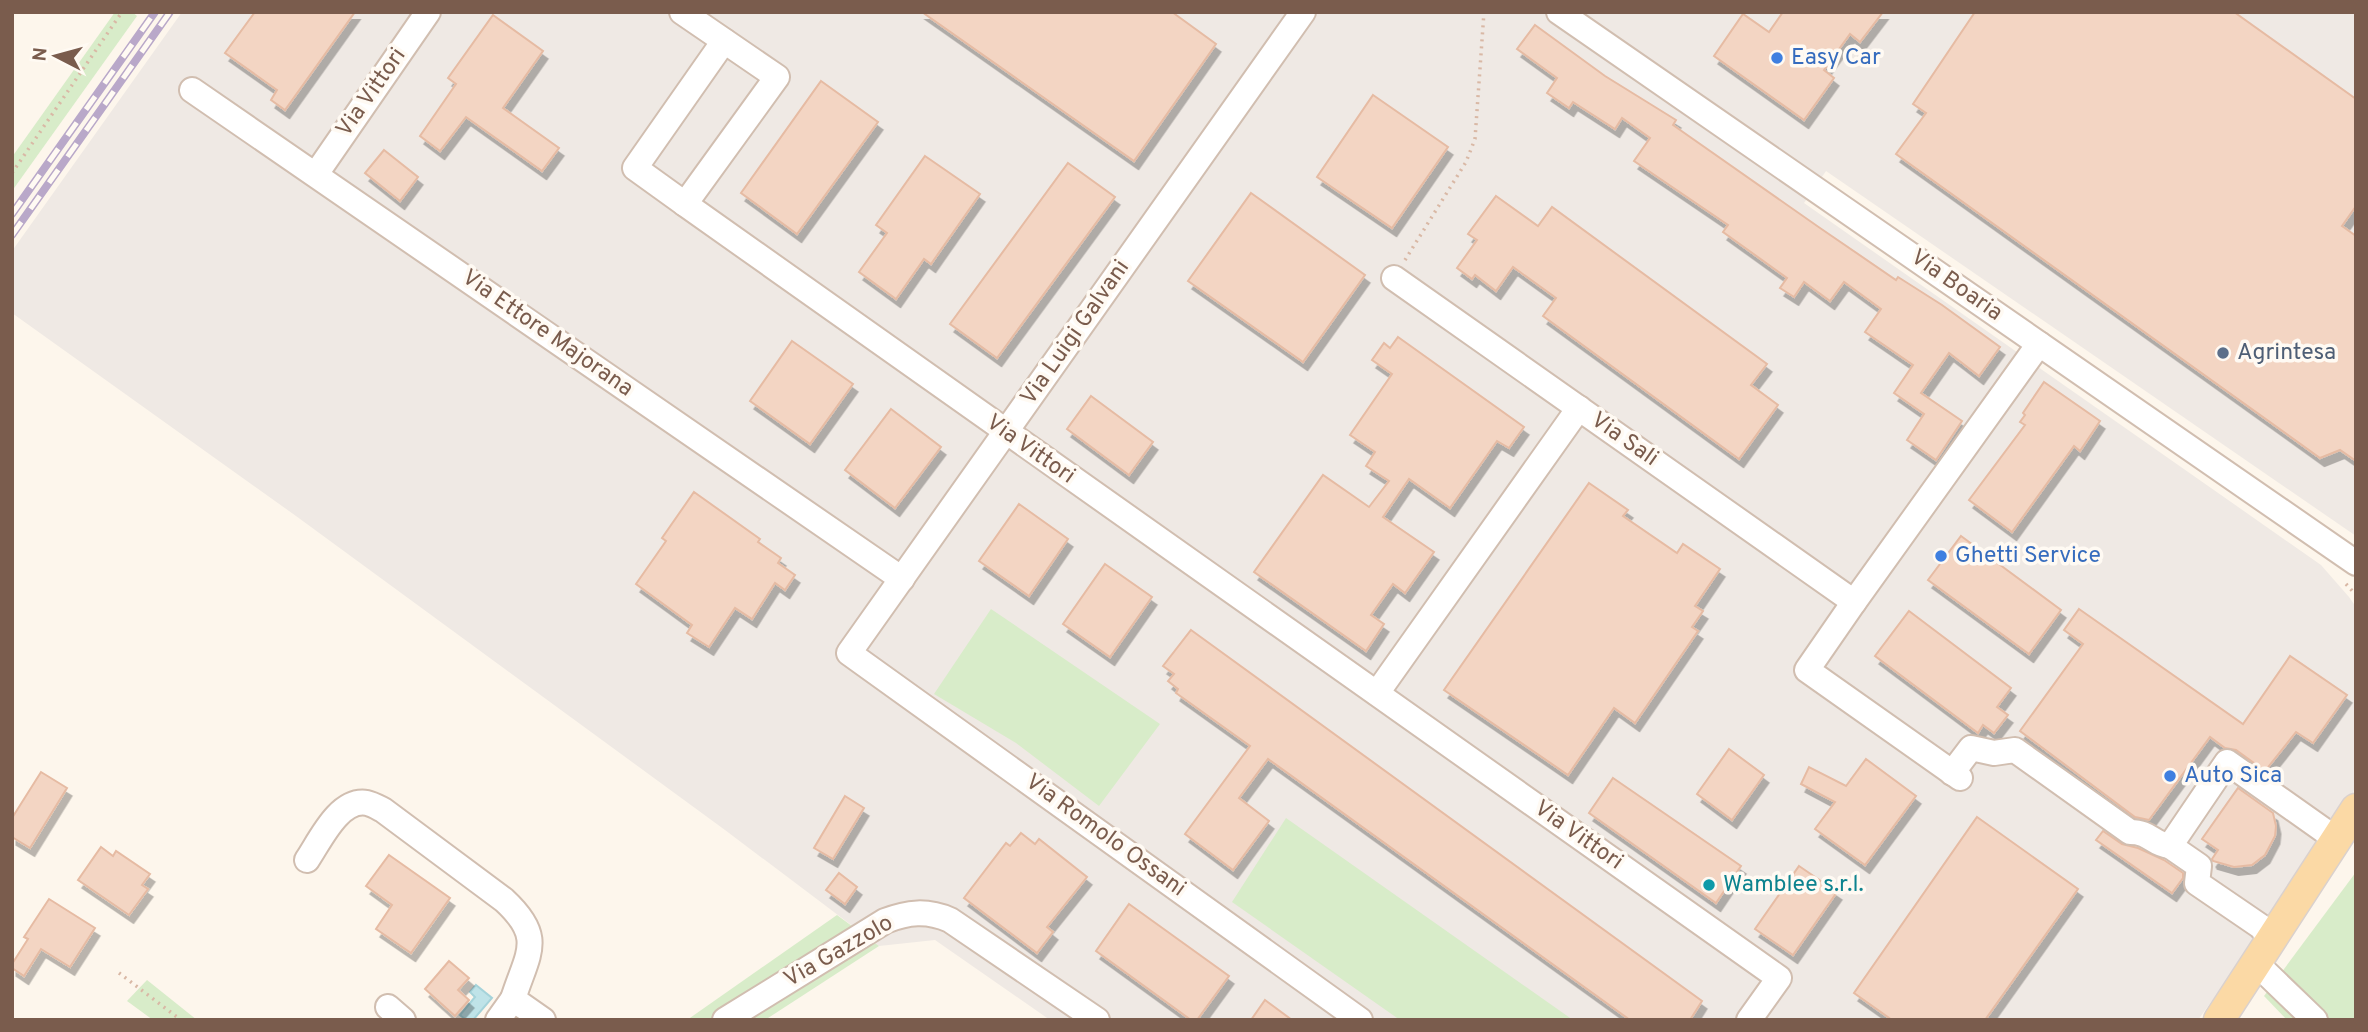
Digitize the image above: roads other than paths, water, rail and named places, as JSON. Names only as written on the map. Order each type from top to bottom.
[{"type":"main road","points":[[2219,1020],[2260,967],[2346,841],[2356,809]]},
{"type":"main road","points":[[2219,1020],[2271,938],[2346,841]]},
{"type":"street","name":"Via Vittori","points":[[316,174],[428,12]]},
{"type":"street","points":[[682,12],[778,77],[685,204]]},
{"type":"street","name":"Via Luigi Galvani","points":[[849,653],[1303,12]]},
{"type":"street","name":"Via Boaria","points":[[1559,12],[2355,563]]},
{"type":"street","name":"Via Vittori","points":[[724,41],[635,168],[1779,978],[1749,1020]]},
{"type":"street","name":"Via Ettore Majorana","points":[[192,90],[902,579]]},
{"type":"street","name":"Via Sali","points":[[1394,278],[1854,602]]},
{"type":"street","points":[[2039,344],[1807,670],[1956,776],[1971,748],[1994,753],[2015,750],[2130,831],[2142,832],[2161,845],[2171,846],[2199,866],[2197,883],[2260,926],[2271,938]]},
{"type":"street","points":[[1377,693],[1579,408]]},
{"type":"street","name":"Via Romolo Ossani","points":[[849,653],[1360,1020]]},
{"type":"street","points":[[2171,846],[2227,762],[2346,841]]},
{"type":"street","points":[[307,860],[341,811],[354,804],[366,803],[383,810],[504,900],[522,916],[530,933],[530,952],[513,999],[498,1020]]},
{"type":"street","name":"Via Gazzolo","points":[[725,1020],[885,921],[925,913],[950,920],[1097,1020]]},
{"type":"street","points":[[2260,967],[2315,1020]]},
{"type":"street","points":[[513,999],[543,1020]]},
{"type":"water","points":[[476,985],[492,998],[473,1020],[466,1020],[460,1015],[475,997],[470,992]]},
{"type":"railway","points":[[12,214],[155,12]]},
{"type":"railway","points":[[12,235],[170,12]]},
{"type":"place","name":"Easy Car","points":[[1777,58]]},
{"type":"place","name":"Agrintesa","points":[[2223,353]]},
{"type":"place","name":"Ghetti Service","points":[[1941,556]]},
{"type":"place","name":"Auto Sica","points":[[2170,776]]},
{"type":"place","name":"Wamblee s.r.l.","points":[[1709,885]]}]
